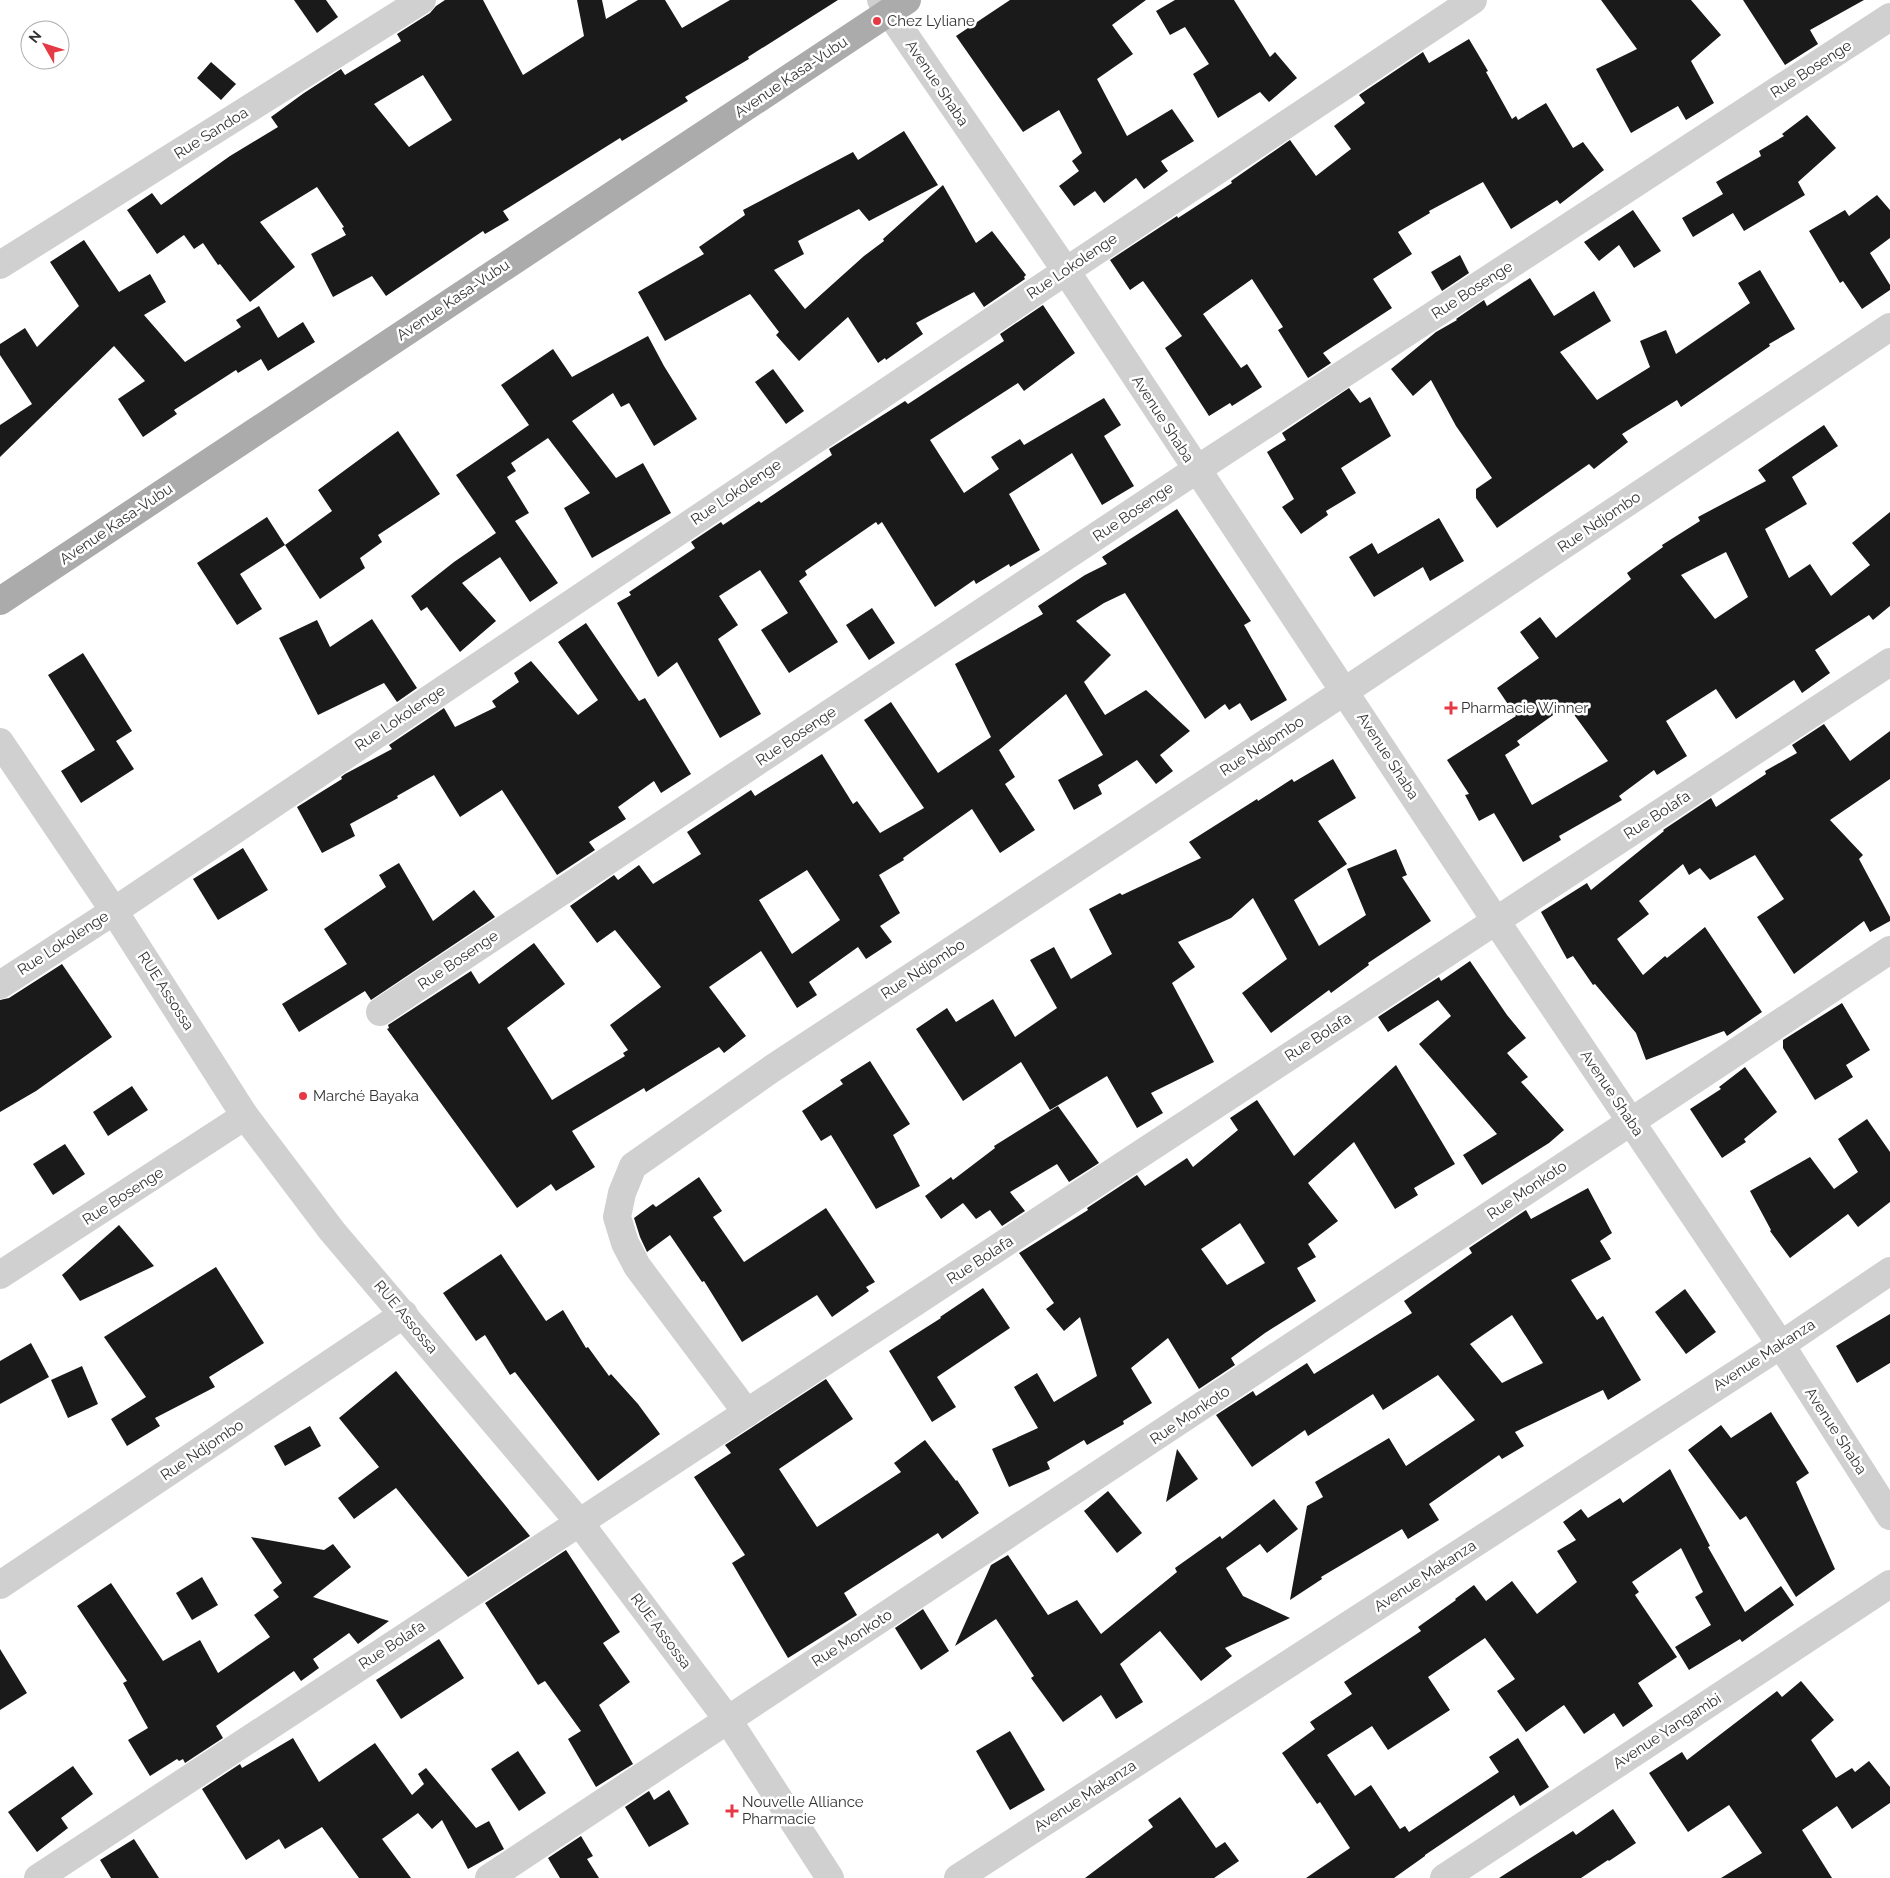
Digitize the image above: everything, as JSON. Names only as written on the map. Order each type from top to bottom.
[{"type":"main road","name":"Avenue Kasa-Vubu","points":[[0,601],[892,4]]},
{"type":"street","name":"Rue Sandoa","points":[[0,265],[422,0]]},
{"type":"street","name":"Rue Lokolenge","points":[[0,985],[114,911],[1066,271],[1473,0]]},
{"type":"street","name":"Avenue Shaba","points":[[892,4],[1196,470],[1781,1345],[1890,1516]]},
{"type":"street","name":"Rue Bosenge","points":[[380,1012],[1196,470],[1890,18]]},
{"type":"street","name":"Rue Ndjombo","points":[[747,1413],[637,1266],[624,1243],[617,1217],[622,1193],[633,1166],[781,1063],[1345,691],[1890,327]]},
{"type":"street","name":"Rue Bolafa","points":[[38,1878],[1890,662]]},
{"type":"street","name":"RUE Assossa","points":[[0,742],[114,911],[245,1116],[332,1231],[579,1522],[728,1720],[830,1878]]},
{"type":"street","name":"Rue Monkoto","points":[[489,1878],[1152,1441],[1890,950]]},
{"type":"street","name":"Rue Bosenge","points":[[0,1276],[245,1116]]},
{"type":"street","name":"Avenue Makanza","points":[[958,1878],[1781,1345],[1890,1271]]},
{"type":"street","name":"Rue Ndjombo","points":[[0,1585],[404,1314]]},
{"type":"street","name":"Avenue Yangambi","points":[[1444,1878],[1890,1584]]},
{"type":"building","points":[[294,0],[326,0],[338,17],[317,33]]},
{"type":"building","points":[[445,0],[483,0],[523,75],[584,36],[577,0],[602,0],[606,19],[638,0],[665,0],[682,28],[730,0],[838,0],[748,57],[749,59],[685,97],[688,101],[622,141],[620,138],[503,211],[509,220],[485,234],[483,231],[386,296],[372,276],[333,297],[311,254],[346,235],[342,228],[344,227],[317,187],[260,222],[295,267],[250,302],[220,264],[218,265],[203,243],[194,249],[184,235],[157,254],[127,210],[152,193],[161,205],[230,156],[278,127],[271,117],[304,93],[341,69],[345,75],[401,41],[397,34],[430,13]],"holes":[[[423,75],[452,120],[409,147],[374,104]]]},
{"type":"building","points":[[1010,0],[1146,0],[1112,25],[1133,54],[1097,79],[1127,136],[1172,109],[1194,141],[1161,161],[1168,171],[1144,189],[1136,178],[1104,203],[1095,191],[1074,206],[1059,186],[1079,171],[1072,161],[1082,153],[1059,110],[1023,132],[956,36]]},
{"type":"building","points":[[1175,0],[1234,0],[1270,57],[1275,52],[1297,78],[1269,102],[1260,92],[1218,118],[1193,74],[1209,64],[1185,27],[1170,35],[1156,11]]},
{"type":"building","points":[[1601,0],[1691,0],[1721,35],[1691,61],[1714,103],[1686,120],[1678,106],[1631,133],[1596,69],[1637,49]]},
{"type":"building","points":[[1743,0],[1864,0],[1810,30],[1818,44],[1785,65]]},
{"type":"building","points":[[1469,39],[1488,71],[1486,72],[1512,119],[1516,116],[1518,120],[1546,103],[1573,148],[1583,142],[1604,170],[1560,204],[1557,200],[1511,229],[1483,182],[1429,211],[1430,213],[1398,232],[1412,254],[1373,279],[1392,308],[1323,353],[1331,363],[1308,378],[1278,330],[1283,327],[1252,279],[1203,314],[1241,368],[1247,364],[1262,387],[1232,406],[1230,403],[1209,416],[1165,348],[1182,336],[1143,281],[1130,290],[1110,260],[1232,183],[1231,181],[1290,140],[1316,176],[1351,149],[1334,126],[1365,103],[1359,95],[1423,52],[1429,63]]},
{"type":"building","points":[[211,62],[236,84],[221,100],[197,78]]},
{"type":"building","points":[[1807,115],[1836,148],[1798,182],[1805,195],[1744,231],[1733,213],[1693,237],[1682,218],[1723,194],[1716,182],[1761,156],[1759,151],[1784,136],[1782,134]]},
{"type":"building","points":[[904,131],[938,185],[869,221],[859,209],[798,241],[804,254],[774,270],[805,309],[864,256],[884,241],[883,239],[943,185],[976,243],[992,231],[1026,275],[1025,279],[984,307],[974,292],[916,323],[923,334],[886,360],[885,358],[878,363],[848,317],[799,361],[776,335],[779,332],[750,294],[665,341],[638,292],[704,254],[699,247],[745,215],[743,210],[853,152],[858,160]]},
{"type":"building","points":[[1877,195],[1890,210],[1890,238],[1870,253],[1890,285],[1890,290],[1862,309],[1843,281],[1840,283],[1809,231],[1845,210],[1849,216]]},
{"type":"building","points":[[1633,210],[1661,251],[1634,268],[1619,245],[1599,261],[1584,242]]},
{"type":"building","points":[[84,240],[119,292],[150,274],[166,302],[144,315],[185,362],[241,327],[236,320],[259,306],[278,338],[303,322],[315,342],[268,371],[261,359],[238,373],[236,370],[174,410],[177,414],[143,437],[118,399],[145,381],[114,346],[0,457],[0,425],[32,404],[0,355],[0,344],[25,328],[37,347],[79,306],[50,262]]},
{"type":"building","points":[[1460,255],[1469,273],[1442,291],[1431,272]]},
{"type":"building","points":[[1760,270],[1795,329],[1769,344],[1770,346],[1681,407],[1677,400],[1622,434],[1628,442],[1594,469],[1589,464],[1497,528],[1476,498],[1476,489],[1492,478],[1456,426],[1431,380],[1413,396],[1391,369],[1436,332],[1457,320],[1484,300],[1487,306],[1530,278],[1554,316],[1594,291],[1611,321],[1560,352],[1597,400],[1650,367],[1640,341],[1666,330],[1676,354],[1750,303],[1738,283]]},
{"type":"building","points":[[1043,305],[1075,353],[1024,391],[1018,383],[930,440],[964,493],[999,469],[991,457],[1020,439],[1024,445],[1104,398],[1121,425],[1104,436],[1134,486],[1102,505],[1072,453],[1009,494],[1040,550],[1010,567],[1009,564],[976,584],[974,580],[935,607],[882,522],[878,525],[876,522],[805,571],[807,575],[799,581],[838,642],[789,673],[761,630],[788,613],[760,570],[719,596],[738,625],[718,639],[761,714],[720,738],[677,662],[658,677],[617,603],[631,595],[629,592],[695,548],[691,542],[721,522],[723,525],[759,501],[761,503],[832,455],[829,449],[905,401],[908,404],[1004,341],[1000,334]]},
{"type":"building","points":[[648,336],[697,419],[654,446],[629,403],[621,407],[613,393],[572,421],[616,478],[643,463],[671,513],[592,558],[564,508],[590,493],[548,438],[511,463],[516,471],[507,477],[529,513],[515,521],[558,583],[530,602],[500,557],[462,583],[496,621],[460,652],[427,607],[421,611],[411,596],[454,562],[496,533],[456,475],[529,425],[501,385],[553,349],[572,377]]},
{"type":"building","points":[[773,369],[804,411],[786,424],[755,382]]},
{"type":"building","points":[[1349,388],[1360,403],[1370,397],[1391,436],[1341,468],[1356,493],[1326,511],[1328,515],[1301,534],[1282,507],[1294,499],[1267,452],[1286,440],[1282,433]]},
{"type":"building","points":[[1824,425],[1838,446],[1792,477],[1807,504],[1765,529],[1789,578],[1810,564],[1831,596],[1870,565],[1852,543],[1890,512],[1890,606],[1873,620],[1869,615],[1815,650],[1830,673],[1802,693],[1794,680],[1736,719],[1716,689],[1666,721],[1687,756],[1657,775],[1654,770],[1619,796],[1622,800],[1559,836],[1561,840],[1523,862],[1494,813],[1479,821],[1465,795],[1469,794],[1447,760],[1516,716],[1497,688],[1539,658],[1520,632],[1540,617],[1556,638],[1631,579],[1627,573],[1663,547],[1662,545],[1700,521],[1698,517],[1766,481],[1758,470]],"holes":[[[1726,552],[1748,597],[1715,619],[1681,575]],[[1567,705],[1608,761],[1532,805],[1505,755],[1520,745],[1517,741]]]},
{"type":"building","points":[[398,431],[440,494],[378,535],[382,542],[360,558],[365,568],[320,599],[285,545],[332,511],[318,490]]},
{"type":"building","points":[[1177,509],[1251,621],[1244,625],[1287,700],[1251,721],[1240,703],[1229,710],[1225,704],[1205,719],[1125,593],[1104,603],[1076,621],[1111,655],[1084,682],[1105,715],[1146,690],[1190,731],[1160,755],[1173,771],[1156,784],[1137,760],[1098,785],[1102,794],[1074,810],[1058,780],[1103,755],[1066,694],[999,750],[1015,777],[1005,784],[1035,830],[1000,853],[972,809],[903,858],[904,860],[879,875],[900,913],[880,926],[892,942],[866,959],[858,947],[809,982],[817,995],[797,1008],[761,951],[709,987],[746,1036],[724,1053],[719,1047],[646,1092],[644,1088],[572,1131],[595,1167],[556,1191],[551,1184],[517,1208],[387,1029],[389,1028],[388,1025],[471,971],[479,984],[534,943],[565,984],[507,1028],[552,1100],[625,1056],[623,1053],[628,1050],[610,1025],[661,987],[615,930],[597,943],[570,906],[614,875],[618,880],[639,865],[653,884],[701,854],[687,832],[751,790],[755,796],[822,754],[853,804],[857,801],[880,833],[924,808],[864,720],[891,702],[938,773],[991,737],[992,739],[955,664],[1043,614],[1038,606],[1085,575],[1107,564],[1102,557]],"holes":[[[807,870],[840,920],[792,954],[759,900]]]},
{"type":"building","points":[[267,517],[285,545],[240,574],[262,609],[237,625],[197,563]]},
{"type":"building","points":[[1439,518],[1464,561],[1430,581],[1423,567],[1374,597],[1349,557],[1372,543],[1378,554]]},
{"type":"building","points":[[872,608],[895,643],[869,660],[846,625]]},
{"type":"building","points":[[372,619],[417,688],[397,702],[384,683],[318,715],[279,638],[317,620],[330,647]]},
{"type":"building","points":[[586,623],[639,701],[645,698],[691,774],[661,793],[654,781],[618,807],[626,819],[589,842],[595,850],[557,875],[502,790],[460,817],[434,775],[397,796],[398,798],[350,824],[355,836],[322,853],[297,807],[342,779],[341,777],[345,774],[392,749],[389,745],[444,708],[455,727],[496,707],[492,701],[519,682],[514,673],[531,661],[578,715],[598,700],[558,642]]},
{"type":"building","points":[[83,653],[132,731],[116,741],[134,769],[81,803],[61,771],[95,750],[48,675]]},
{"type":"building","points":[[1824,724],[1850,761],[1890,731],[1890,779],[1830,820],[1863,855],[1859,859],[1890,917],[1890,921],[1870,932],[1864,921],[1794,974],[1757,917],[1784,899],[1755,855],[1710,880],[1700,868],[1689,875],[1683,864],[1639,901],[1649,914],[1617,939],[1643,975],[1665,956],[1667,958],[1705,927],[1762,1012],[1727,1036],[1724,1031],[1646,1060],[1636,1033],[1595,984],[1593,985],[1573,956],[1567,959],[1541,912],[1587,883],[1591,890],[1663,830],[1711,798],[1716,807],[1766,774],[1765,771],[1797,753],[1792,745]]},
{"type":"building","points":[[1333,759],[1356,798],[1318,821],[1347,864],[1294,900],[1319,946],[1366,915],[1347,869],[1396,849],[1407,875],[1402,877],[1431,921],[1368,963],[1369,965],[1331,993],[1329,990],[1271,1033],[1242,993],[1287,959],[1253,898],[1231,918],[1178,942],[1195,967],[1172,983],[1214,1062],[1151,1093],[1163,1113],[1137,1128],[1107,1076],[1050,1110],[1021,1062],[963,1101],[916,1029],[947,1008],[956,1022],[993,999],[1015,1037],[1057,1008],[1030,960],[1054,947],[1071,979],[1112,954],[1089,909],[1120,893],[1122,895],[1201,858],[1189,842],[1257,799],[1258,801],[1292,779],[1294,782]]},
{"type":"building","points":[[243,848],[268,890],[218,920],[193,879]]},
{"type":"building","points":[[399,863],[433,921],[474,890],[495,917],[371,1000],[365,991],[299,1032],[282,1004],[347,964],[324,929],[386,887],[379,875]]},
{"type":"building","points":[[1470,961],[1507,1015],[1526,1038],[1507,1053],[1528,1077],[1521,1082],[1564,1130],[1549,1143],[1482,1185],[1463,1155],[1497,1134],[1419,1044],[1451,1016],[1438,1000],[1388,1032],[1378,1017],[1439,977],[1441,981]]},
{"type":"building","points":[[62,964],[112,1037],[36,1091],[0,1112],[0,1000],[9,998]]},
{"type":"building","points":[[1842,1003],[1870,1050],[1846,1065],[1853,1077],[1815,1100],[1783,1048],[1783,1040]]},
{"type":"building","points":[[870,1061],[910,1124],[893,1135],[920,1186],[876,1209],[831,1135],[821,1141],[802,1111],[843,1084],[840,1080]]},
{"type":"building","points":[[1396,1065],[1455,1164],[1414,1188],[1418,1195],[1395,1209],[1354,1142],[1308,1183],[1338,1221],[1308,1244],[1316,1257],[1297,1268],[1316,1301],[1265,1333],[1231,1358],[1235,1365],[1199,1389],[1168,1338],[1131,1368],[1152,1403],[1123,1421],[1124,1424],[1087,1445],[1084,1440],[1047,1462],[1050,1469],[1009,1487],[992,1449],[1038,1428],[1014,1387],[1037,1373],[1054,1402],[1097,1376],[1080,1317],[1064,1331],[1046,1309],[1054,1303],[1019,1253],[1088,1210],[1087,1208],[1137,1175],[1145,1186],[1187,1158],[1193,1167],[1238,1130],[1230,1118],[1257,1100],[1294,1156]],"holes":[[[1240,1223],[1265,1263],[1227,1285],[1201,1249]]]},
{"type":"building","points":[[1745,1067],[1777,1112],[1744,1139],[1746,1142],[1722,1158],[1690,1109],[1721,1089],[1719,1087]]},
{"type":"building","points":[[132,1086],[148,1110],[108,1136],[93,1112]]},
{"type":"building","points":[[1058,1106],[1099,1163],[1069,1182],[1057,1164],[1010,1192],[1025,1211],[1002,1226],[990,1210],[976,1219],[963,1203],[941,1219],[925,1196],[951,1177],[953,1180],[995,1148],[994,1146]]},
{"type":"building","points":[[1867,1119],[1890,1152],[1890,1202],[1858,1227],[1848,1214],[1790,1258],[1770,1231],[1750,1191],[1810,1157],[1834,1189],[1858,1172],[1838,1139]]},
{"type":"building","points":[[65,1144],[85,1174],[53,1195],[33,1164]]},
{"type":"building","points":[[699,1177],[722,1211],[713,1217],[744,1262],[826,1208],[875,1282],[866,1287],[869,1291],[832,1317],[817,1295],[742,1342],[704,1281],[702,1282],[670,1235],[647,1252],[634,1218],[653,1204],[656,1207]]},
{"type":"building","points":[[1588,1188],[1612,1233],[1600,1241],[1611,1259],[1571,1280],[1597,1320],[1603,1316],[1641,1380],[1608,1400],[1603,1390],[1515,1432],[1524,1446],[1502,1459],[1499,1455],[1429,1504],[1439,1520],[1408,1539],[1402,1529],[1321,1577],[1322,1579],[1290,1600],[1307,1506],[1323,1497],[1315,1482],[1389,1438],[1406,1466],[1475,1420],[1438,1375],[1383,1410],[1373,1394],[1308,1436],[1305,1430],[1252,1467],[1216,1415],[1253,1391],[1256,1396],[1307,1363],[1314,1374],[1412,1313],[1404,1301],[1472,1253],[1469,1248],[1526,1210],[1531,1219]],"holes":[[[1512,1315],[1543,1363],[1502,1383],[1470,1344]]]},
{"type":"building","points":[[119,1225],[154,1266],[80,1301],[62,1275]]},
{"type":"building","points":[[501,1254],[546,1321],[563,1310],[586,1348],[588,1347],[609,1376],[611,1374],[638,1404],[660,1434],[598,1481],[515,1372],[510,1375],[485,1335],[476,1341],[443,1293]]},
{"type":"building","points":[[216,1267],[264,1343],[209,1377],[215,1387],[155,1418],[160,1426],[127,1446],[111,1419],[146,1397],[104,1337]]},
{"type":"building","points":[[983,1288],[1010,1328],[937,1377],[956,1407],[932,1422],[889,1351],[941,1318]]},
{"type":"building","points":[[1685,1289],[1716,1332],[1686,1354],[1655,1312]]},
{"type":"building","points":[[1890,1314],[1890,1363],[1857,1383],[1836,1346]]},
{"type":"building","points":[[31,1343],[49,1377],[0,1404],[0,1361]]},
{"type":"building","points":[[82,1366],[98,1404],[68,1418],[51,1380]]},
{"type":"building","points":[[396,1371],[530,1536],[468,1577],[396,1488],[354,1519],[338,1498],[379,1467],[339,1418]]},
{"type":"building","points":[[826,1379],[853,1419],[779,1469],[817,1527],[901,1472],[894,1463],[925,1440],[957,1480],[979,1513],[942,1539],[938,1533],[844,1593],[857,1615],[788,1658],[732,1563],[745,1555],[694,1477],[731,1453],[725,1445]]},
{"type":"building","points":[[1771,1412],[1809,1473],[1796,1482],[1835,1569],[1796,1597],[1746,1516],[1740,1520],[1688,1450],[1721,1425],[1731,1438]]},
{"type":"building","points":[[310,1426],[321,1446],[285,1466],[274,1446]]},
{"type":"building","points":[[1177,1449],[1198,1479],[1166,1502]]},
{"type":"building","points":[[1670,1469],[1710,1546],[1708,1547],[1745,1612],[1781,1586],[1794,1605],[1742,1642],[1740,1639],[1689,1670],[1675,1647],[1711,1625],[1695,1597],[1703,1592],[1681,1548],[1632,1582],[1639,1592],[1635,1595],[1677,1657],[1638,1683],[1653,1706],[1623,1727],[1614,1713],[1584,1734],[1564,1705],[1526,1732],[1497,1691],[1515,1679],[1485,1638],[1428,1677],[1450,1710],[1388,1750],[1372,1726],[1327,1755],[1355,1796],[1371,1785],[1400,1829],[1405,1826],[1409,1832],[1499,1772],[1489,1757],[1518,1738],[1549,1787],[1520,1806],[1514,1795],[1394,1878],[1306,1878],[1350,1848],[1320,1802],[1317,1804],[1282,1753],[1315,1729],[1310,1722],[1352,1694],[1344,1682],[1421,1631],[1418,1627],[1474,1585],[1486,1601],[1512,1581],[1537,1614],[1577,1582],[1557,1551],[1576,1540],[1563,1522],[1581,1509],[1588,1518],[1620,1498],[1623,1503]]},
{"type":"building","points":[[1108,1491],[1142,1533],[1117,1553],[1084,1511]]},
{"type":"building","points":[[1274,1499],[1298,1529],[1267,1553],[1260,1544],[1226,1568],[1243,1596],[1290,1618],[1225,1648],[1232,1656],[1201,1681],[1160,1631],[1120,1664],[1143,1702],[1116,1719],[1101,1695],[1063,1722],[1031,1678],[1034,1676],[996,1619],[955,1646],[991,1565],[1008,1555],[1048,1615],[1077,1600],[1101,1634],[1177,1572],[1175,1568],[1220,1536],[1222,1539]]},
{"type":"building","points":[[251,1537],[324,1550],[333,1544],[351,1567],[313,1597],[389,1621],[358,1644],[349,1633],[313,1659],[319,1668],[301,1681],[294,1671],[216,1726],[223,1738],[185,1763],[183,1759],[179,1761],[177,1759],[150,1776],[128,1740],[148,1728],[123,1683],[127,1681],[77,1606],[111,1583],[163,1661],[200,1640],[218,1673],[270,1637],[254,1615],[279,1597],[273,1590],[282,1583]]},
{"type":"building","points":[[566,1550],[620,1632],[603,1643],[630,1682],[599,1705],[633,1764],[596,1787],[568,1739],[581,1731],[545,1681],[538,1685],[485,1603]]},
{"type":"building","points":[[202,1577],[218,1605],[192,1620],[176,1593]]},
{"type":"building","points":[[923,1609],[949,1651],[921,1670],[895,1628]]},
{"type":"building","points":[[439,1639],[464,1678],[401,1719],[376,1680]]},
{"type":"building","points":[[0,1649],[27,1693],[0,1710]]},
{"type":"building","points":[[1801,1681],[1834,1720],[1811,1740],[1836,1778],[1852,1768],[1855,1772],[1869,1761],[1890,1787],[1890,1803],[1852,1829],[1837,1806],[1802,1830],[1832,1878],[1721,1878],[1762,1853],[1729,1805],[1688,1832],[1649,1773],[1682,1752],[1687,1760],[1777,1691],[1782,1697]]},
{"type":"building","points":[[1010,1731],[1045,1790],[1010,1810],[976,1751]]},
{"type":"building","points":[[293,1738],[319,1782],[375,1743],[412,1795],[424,1784],[418,1774],[426,1768],[476,1828],[489,1821],[504,1849],[468,1869],[442,1820],[432,1829],[418,1813],[382,1839],[411,1878],[359,1878],[322,1827],[285,1849],[279,1839],[246,1860],[202,1789],[240,1764],[242,1768]]},
{"type":"building","points":[[518,1751],[546,1793],[519,1811],[491,1769]]},
{"type":"building","points":[[73,1766],[93,1794],[61,1818],[68,1828],[37,1852],[8,1812]]},
{"type":"building","points":[[669,1790],[689,1824],[649,1847],[625,1807],[649,1791],[654,1800]]},
{"type":"building","points":[[1180,1797],[1216,1848],[1225,1842],[1239,1861],[1214,1878],[1085,1878],[1153,1827],[1148,1820]]},
{"type":"building","points":[[1613,1809],[1636,1843],[1581,1878],[1499,1878],[1573,1831],[1576,1835]]},
{"type":"building","points":[[581,1836],[593,1856],[587,1859],[599,1878],[560,1878],[548,1858]]},
{"type":"building","points":[[134,1839],[159,1878],[111,1878],[100,1860]]},
{"type":"place","name":"Chez Lyliane","points":[[877,21]]},
{"type":"place","name":"Pharmacie Winner","points":[[1451,708]]},
{"type":"place","name":"Marché Bayaka","points":[[303,1096]]},
{"type":"place","name":"Nouvelle Alliance Pharmacie","points":[[732,1811]]}]
